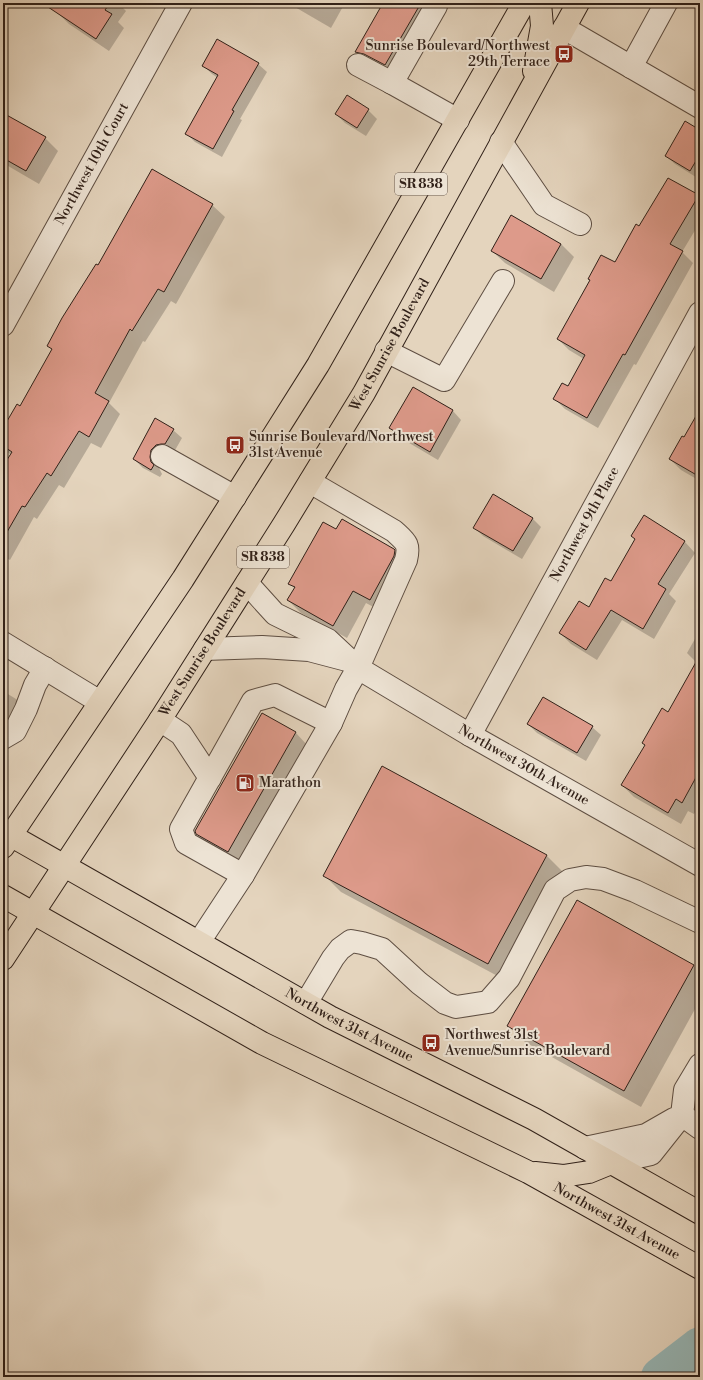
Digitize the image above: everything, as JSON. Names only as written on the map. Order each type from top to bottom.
[{"type":"main road","name":"SR 838","points":[[6,838],[183,579],[318,365],[524,3]]},
{"type":"main road","points":[[530,90],[542,26],[540,3]]},
{"type":"main road","points":[[552,3],[564,28]]},
{"type":"main road","name":"West Sunrise Boulevard","points":[[3,959],[160,720],[247,583],[364,393],[578,3]]},
{"type":"main road","name":"Northwest 31st Avenue","points":[[6,838],[64,866],[306,1003],[534,1120],[700,1213]]},
{"type":"main road","name":"Northwest 31st Avenue","points":[[3,896],[262,1043],[528,1172],[695,1265]]},
{"type":"main road","points":[[528,1172],[563,1176],[589,1172],[611,1163]]},
{"type":"street","name":"Northwest 10th Court","points":[[3,325],[181,3]]},
{"type":"street","points":[[392,83],[436,6],[436,3]]},
{"type":"street","points":[[631,67],[666,3]]},
{"type":"street","points":[[564,28],[700,107]]},
{"type":"street","points":[[358,66],[458,120]]},
{"type":"street","points":[[501,142],[544,205],[580,224]]},
{"type":"street","points":[[386,351],[444,380],[503,280]]},
{"type":"street","name":"Northwest 9th Place","points":[[470,735],[700,313]]},
{"type":"street","points":[[162,456],[235,497]]},
{"type":"street","points":[[198,942],[243,875],[331,723],[346,689],[354,664],[406,560],[408,549],[404,540],[394,531],[310,482]]},
{"type":"street","name":"Northwest 30th Avenue","points":[[247,583],[275,614],[328,640],[354,664],[470,735],[700,864]]},
{"type":"street","points":[[3,643],[100,702]]},
{"type":"street","name":"Northwest 30th Avenue","points":[[205,649],[262,647],[309,650],[354,664]]},
{"type":"street","points":[[3,738],[15,730],[44,668]]},
{"type":"street","points":[[243,875],[186,843],[181,829],[253,701],[275,695],[331,723]]},
{"type":"street","points":[[160,720],[181,734],[210,778]]},
{"type":"street","points":[[306,1003],[333,958],[340,949],[351,941],[382,949],[419,983],[445,1003],[456,1007],[488,1002],[509,978],[555,890],[570,880],[586,877],[603,879],[635,890],[700,922]]},
{"type":"street","points":[[611,1163],[651,1154],[682,1115],[685,1090],[700,1065]]},
{"type":"street","points":[[585,1148],[646,1135],[682,1115]]},
{"type":"street","points":[[682,1115],[700,1128]]},
{"type":"building","points":[[42,3],[110,3],[105,10],[112,14],[96,39]]},
{"type":"building","points":[[383,3],[421,3],[385,65],[364,54],[355,52]]},
{"type":"building","points":[[217,39],[259,63],[232,110],[234,111],[213,149],[185,134],[218,75],[202,66]]},
{"type":"building","points":[[347,95],[369,109],[357,128],[335,114]]},
{"type":"building","points":[[3,113],[46,137],[26,171],[3,158]]},
{"type":"building","points":[[685,121],[700,130],[700,154],[690,171],[665,156]]},
{"type":"building","points":[[152,169],[213,204],[164,292],[158,289],[132,331],[130,329],[95,393],[109,401],[89,437],[79,431],[51,476],[47,473],[25,507],[22,506],[3,539],[3,466],[12,452],[3,446],[3,428],[17,404],[20,406],[52,349],[47,346],[62,318],[96,264],[98,265]]},
{"type":"building","points":[[668,178],[699,195],[670,244],[683,251],[625,355],[623,354],[587,418],[553,399],[562,383],[568,386],[585,355],[557,339],[590,280],[588,279],[601,255],[615,262],[636,224],[639,226]]},
{"type":"building","points":[[511,215],[561,244],[541,279],[491,251]]},
{"type":"building","points":[[413,387],[453,410],[430,452],[389,428]]},
{"type":"building","points":[[700,409],[700,477],[669,459]]},
{"type":"building","points":[[155,418],[174,429],[165,444],[156,445],[151,450],[151,462],[154,465],[151,470],[133,459]]},
{"type":"building","points":[[493,494],[533,518],[513,551],[473,528]]},
{"type":"building","points":[[644,515],[685,541],[658,584],[666,589],[643,629],[611,610],[586,650],[559,633],[579,601],[589,607],[605,578],[611,581],[635,539],[631,536]]},
{"type":"building","points":[[342,519],[395,550],[394,556],[370,600],[353,591],[333,626],[287,600],[295,587],[288,584],[323,522],[336,529]]},
{"type":"building","points":[[700,655],[700,770],[682,803],[676,799],[668,813],[621,785],[645,745],[642,743],[662,708],[668,712]]},
{"type":"building","points":[[543,697],[593,726],[577,753],[527,724]]},
{"type":"building","name":"Marathon","points":[[262,713],[296,732],[228,852],[196,834],[195,831]]},
{"type":"building","points":[[382,766],[547,855],[488,964],[323,876]]},
{"type":"building","points":[[577,900],[694,965],[624,1091],[507,1026]]},
{"type":"waterway","points":[[661,1377],[700,1347]]},
{"type":"place","name":"Sunrise Boulevard/Northwest 29th Terrace","points":[[564,54]]},
{"type":"place","name":"Sunrise Boulevard/Northwest 31st Avenue","points":[[235,445]]},
{"type":"place","name":"Marathon","points":[[245,783]]},
{"type":"place","name":"Northwest 31st Avenue/Sunrise Boulevard","points":[[431,1043]]}]
